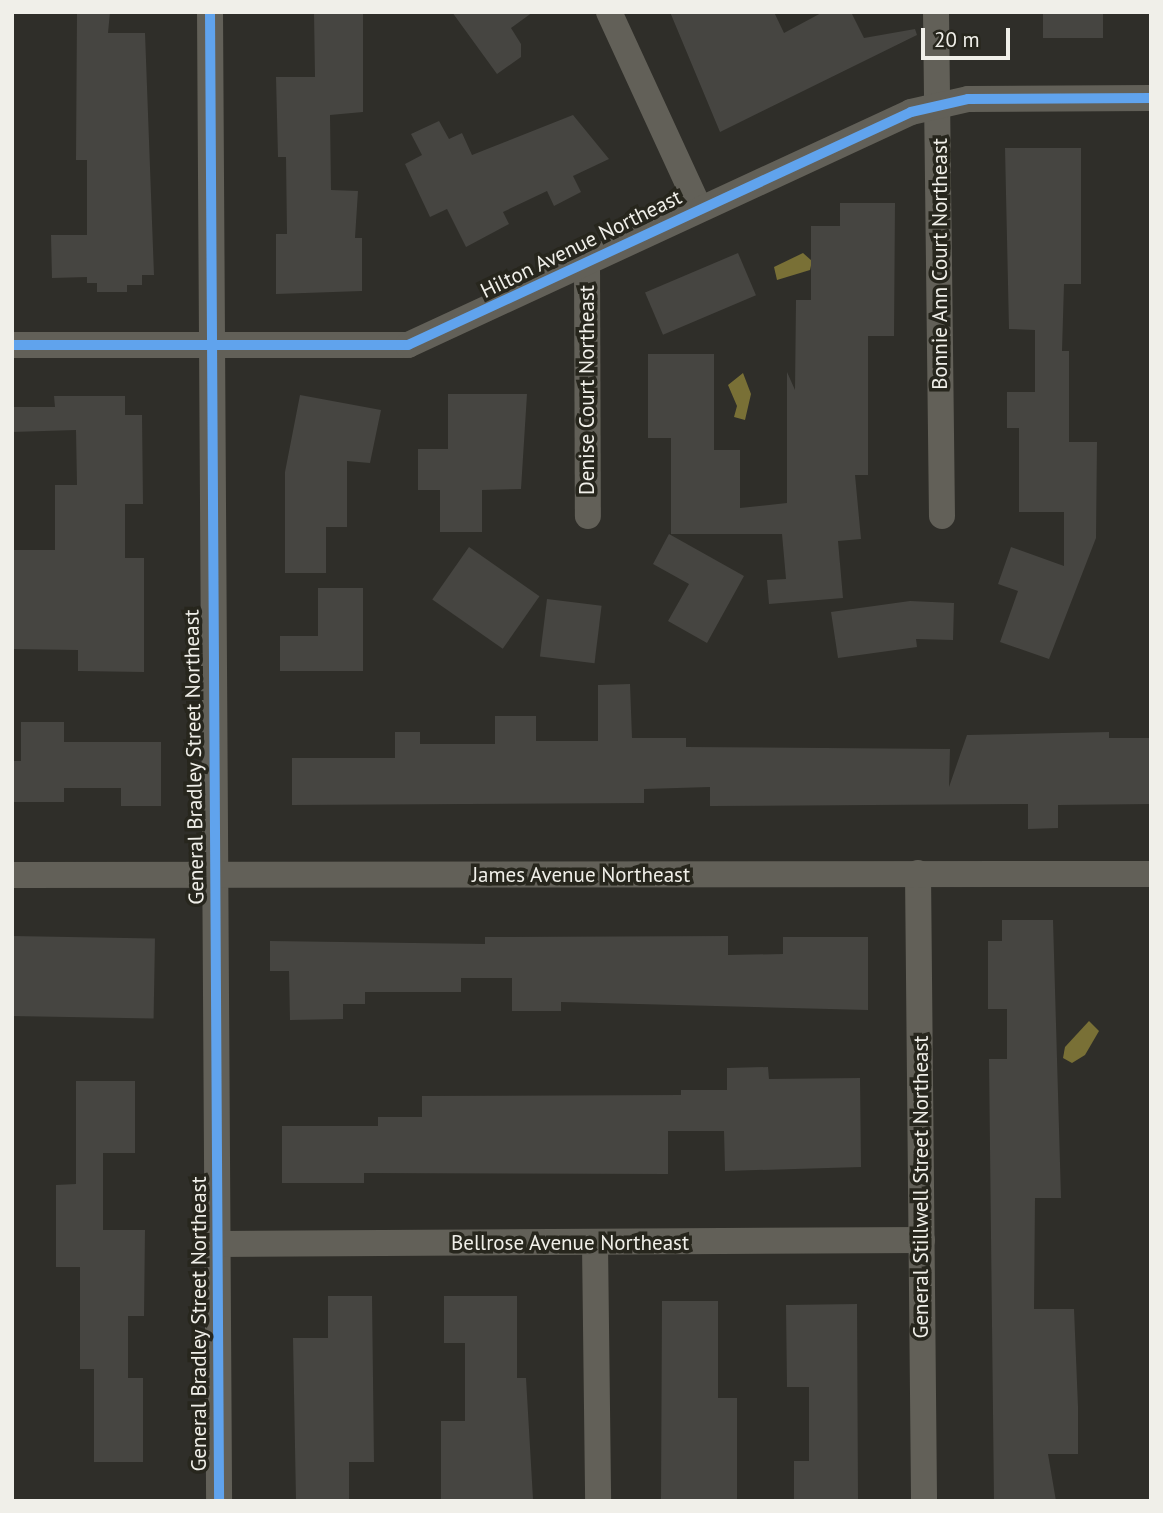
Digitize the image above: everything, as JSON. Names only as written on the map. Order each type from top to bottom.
[{"type":"street","name":"General Bradley Street Northeast","points":[[210,12],[208,344],[219,1501]]},
{"type":"street","points":[[609,12],[699,208]]},
{"type":"street","name":"Bonnie Ann Court Northeast","points":[[936,12],[942,516]]},
{"type":"street","name":"Hilton Avenue Northeast","points":[[12,345],[408,345],[587,264],[699,208],[939,103],[1151,98]]},
{"type":"street","name":"Denise Court Northeast","points":[[587,264],[588,516]]},
{"type":"street","name":"General Stillwell Street Northeast","points":[[918,873],[924,1501]]},
{"type":"street","name":"James Avenue Northeast","points":[[12,874],[1151,874]]},
{"type":"street","name":"Bellrose Avenue Northeast","points":[[218,1244],[595,1244],[922,1240]]},
{"type":"street","points":[[595,1244],[598,1501]]},
{"type":"shaded area","points":[[803,253],[812,261],[810,270],[777,280],[774,267]]},
{"type":"shaded area","points":[[743,373],[751,394],[745,420],[734,417],[737,406],[728,385]]},
{"type":"shaded area","points":[[1089,1021],[1099,1031],[1085,1055],[1072,1063],[1063,1058],[1065,1047]]},
{"type":"building","points":[[77,12],[110,12],[108,33],[145,33],[154,275],[142,275],[142,285],[127,285],[127,292],[97,292],[97,283],[87,283],[87,277],[52,278],[51,235],[87,235],[87,160],[76,160]]},
{"type":"building","points":[[314,12],[363,12],[363,112],[330,115],[331,190],[358,191],[355,238],[362,238],[362,291],[276,294],[276,234],[287,234],[286,157],[278,157],[276,77],[315,77]]},
{"type":"building","points":[[452,12],[533,12],[511,28],[521,44],[521,57],[497,74]]},
{"type":"building","points":[[670,12],[774,12],[784,33],[823,12],[851,12],[864,38],[915,29],[917,35],[720,132]]},
{"type":"building","points":[[1043,12],[1103,12],[1103,38],[1043,38]]},
{"type":"building","points":[[573,115],[609,159],[573,176],[581,192],[554,206],[547,191],[503,212],[509,224],[466,247],[447,209],[430,217],[405,164],[422,155],[411,134],[439,121],[449,139],[462,133],[472,155]]},
{"type":"building","points":[[1005,148],[1081,148],[1081,284],[1064,284],[1062,351],[1069,351],[1069,442],[1097,442],[1096,538],[1049,659],[1000,642],[1018,591],[998,584],[1011,547],[1064,566],[1064,512],[1019,512],[1019,428],[1007,428],[1007,392],[1035,392],[1035,330],[1009,329]]},
{"type":"building","points":[[840,203],[895,203],[894,336],[868,336],[868,475],[855,475],[861,539],[838,541],[843,598],[769,604],[767,580],[786,579],[782,534],[671,534],[671,438],[648,438],[648,354],[714,354],[714,450],[740,450],[740,508],[787,503],[787,372],[795,390],[796,300],[811,300],[811,226],[840,226]]},
{"type":"building","points":[[738,253],[756,295],[663,335],[645,292]]},
{"type":"building","points":[[448,394],[527,394],[521,489],[482,490],[482,532],[440,532],[440,490],[418,490],[418,449],[448,449]]},
{"type":"building","points":[[300,395],[381,410],[370,463],[347,461],[347,527],[326,527],[326,573],[285,573],[285,472]]},
{"type":"building","points":[[54,396],[125,396],[125,415],[142,415],[143,504],[125,504],[125,558],[144,558],[144,672],[78,671],[78,650],[12,649],[12,550],[55,550],[55,485],[77,485],[76,430],[12,432],[12,407],[55,407]]},
{"type":"building","points":[[669,534],[744,576],[707,643],[668,621],[689,584],[653,564]]},
{"type":"building","points":[[469,547],[539,596],[503,649],[432,599]]},
{"type":"building","points":[[318,588],[363,588],[363,671],[280,671],[280,636],[318,636]]},
{"type":"building","points":[[547,599],[602,606],[595,663],[540,657]]},
{"type":"building","points":[[910,601],[954,603],[953,640],[916,639],[917,647],[838,658],[831,612]]},
{"type":"building","points":[[630,684],[632,738],[686,738],[686,747],[950,749],[949,787],[967,735],[1109,732],[1109,738],[1151,738],[1151,804],[1058,805],[1058,828],[1028,829],[1028,804],[710,806],[710,787],[644,789],[644,803],[292,805],[292,758],[395,758],[395,732],[420,732],[420,744],[495,744],[495,716],[536,716],[536,741],[598,741],[598,685]]},
{"type":"building","points":[[21,722],[64,722],[64,742],[161,742],[161,806],[121,806],[121,788],[64,788],[64,802],[12,802],[12,761],[21,761]]},
{"type":"building","points":[[1002,920],[1053,920],[1061,1198],[1035,1198],[1034,1309],[1074,1309],[1078,1407],[1078,1454],[1048,1454],[1056,1501],[994,1501],[989,1059],[1007,1059],[1007,1009],[988,1009],[988,941],[1002,941]]},
{"type":"building","points":[[12,936],[155,938],[154,1018],[12,1016]]},
{"type":"building","points":[[728,936],[728,955],[783,954],[783,937],[868,937],[868,1010],[561,1002],[561,1011],[512,1011],[512,978],[461,978],[461,992],[365,992],[365,1004],[343,1004],[343,1019],[290,1020],[289,971],[270,971],[270,941],[485,944],[485,937]]},
{"type":"building","points":[[768,1067],[769,1079],[860,1078],[861,1167],[725,1171],[724,1131],[668,1131],[668,1174],[364,1173],[364,1183],[282,1183],[282,1126],[378,1126],[378,1117],[422,1117],[422,1096],[681,1095],[681,1090],[727,1090],[727,1068]]},
{"type":"building","points":[[76,1081],[135,1081],[135,1153],[103,1153],[103,1230],[145,1230],[144,1316],[128,1316],[128,1378],[143,1378],[143,1462],[94,1462],[94,1369],[80,1369],[80,1267],[56,1267],[56,1185],[76,1184]]},
{"type":"building","points":[[328,1296],[372,1296],[374,1462],[349,1462],[349,1501],[296,1501],[293,1338],[328,1338]]},
{"type":"building","points":[[444,1296],[517,1296],[517,1378],[526,1378],[533,1499],[441,1501],[441,1421],[465,1421],[465,1343],[444,1343]]},
{"type":"building","points":[[662,1301],[718,1301],[718,1398],[737,1398],[737,1501],[661,1501]]},
{"type":"building","points":[[857,1304],[858,1501],[794,1501],[794,1461],[809,1461],[809,1387],[787,1387],[786,1305]]},
{"type":"cycle path","points":[[210,12],[219,1501]]},
{"type":"cycle path","points":[[12,345],[408,345],[911,112],[968,99],[1151,98]]}]
